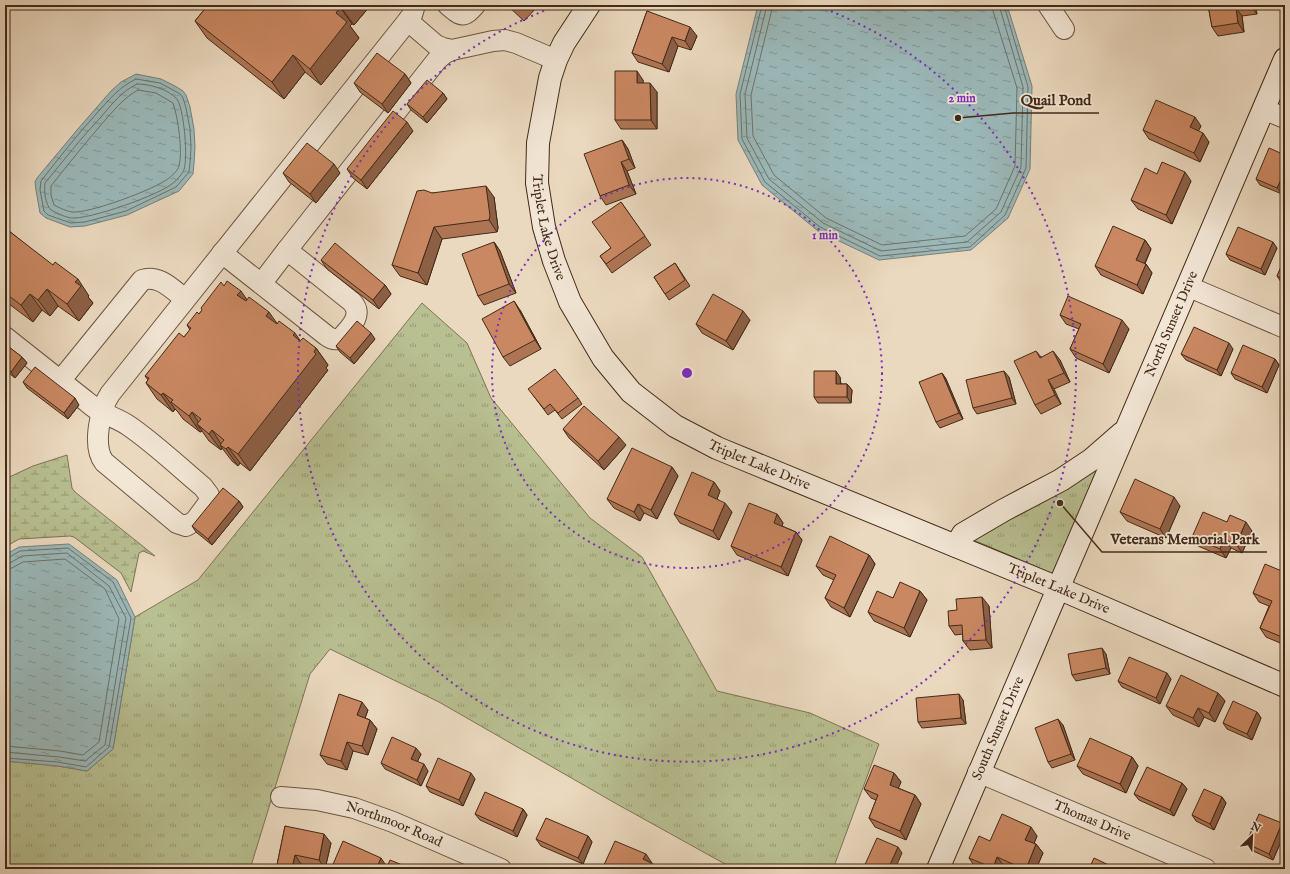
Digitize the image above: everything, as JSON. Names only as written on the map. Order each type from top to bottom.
[{"type":"street","points":[[448,5],[459,15],[463,15],[468,14],[475,5]]},
{"type":"street","name":"Triplet Lake Drive","points":[[589,5],[564,43],[550,78],[538,143],[538,183],[544,227],[554,261],[570,302],[603,358],[631,392],[675,426],[717,448],[1058,588],[1285,686]]},
{"type":"street","points":[[1048,5],[1064,29]]},
{"type":"street","points":[[5,337],[101,412],[128,425],[203,487],[209,495],[209,502],[196,521],[189,526],[180,525],[104,462],[99,455],[99,431],[101,412],[104,403],[411,13],[439,46],[452,50]]},
{"type":"street","points":[[261,284],[437,60],[445,53],[452,50],[493,41],[505,40],[516,43],[556,60]]},
{"type":"street","name":"North Sunset Drive","points":[[1058,588],[1285,59]]},
{"type":"street","points":[[1263,109],[1285,118]]},
{"type":"street","points":[[222,253],[332,339],[343,337],[355,322],[357,315],[355,305],[287,250]]},
{"type":"street","points":[[60,381],[142,280],[152,278],[157,279],[185,300]]},
{"type":"street","points":[[1187,286],[1285,328]]},
{"type":"street","points":[[956,546],[964,534],[1004,510],[1061,480],[1091,460],[1126,430]]},
{"type":"street","name":"South Sunset Drive","points":[[938,869],[978,772],[1058,588]]},
{"type":"street","name":"Thomas Drive","points":[[978,772],[1185,865],[1206,869]]},
{"type":"street","name":"Northmoor Road","points":[[281,797],[317,800],[354,808],[392,822],[501,869]]},
{"type":"green space","points":[[422,303],[467,343],[491,398],[590,518],[642,557],[717,691],[810,713],[879,744],[833,869],[734,869],[439,702],[330,649],[310,674],[250,869],[5,869],[5,761],[58,766],[87,771],[113,749],[135,617],[198,580]]},
{"type":"green space","points":[[67,455],[72,488],[75,492],[155,556],[143,551],[139,553],[131,592],[121,573],[74,537],[19,539],[5,547],[5,479],[33,466]]},
{"type":"green space","points":[[1099,468],[1054,574],[971,539]]},
{"type":"water","points":[[758,5],[1007,5],[1032,86],[1030,169],[1008,218],[971,250],[879,260],[818,231],[762,185],[738,140],[736,94]]},
{"type":"water","points":[[136,74],[161,79],[183,91],[186,95],[194,129],[195,147],[193,174],[179,191],[127,215],[85,226],[70,227],[46,218],[40,213],[35,182],[37,178],[111,91],[121,82]]},
{"type":"water","points":[[69,544],[117,580],[135,617],[113,749],[87,771],[58,766],[5,761],[5,555],[19,547]]},
{"type":"building","points":[[208,5],[345,5],[342,9],[340,7],[336,13],[347,22],[310,69],[293,55],[272,82],[195,21]]},
{"type":"building","points":[[1208,5],[1251,5],[1236,8],[1238,23],[1212,27]]},
{"type":"building","points":[[647,11],[690,27],[685,41],[672,37],[662,64],[632,53]]},
{"type":"building","points":[[377,53],[405,74],[382,104],[354,83]]},
{"type":"building","points":[[615,71],[637,71],[637,83],[650,83],[651,120],[615,120]]},
{"type":"building","points":[[427,80],[443,93],[423,117],[407,104]]},
{"type":"building","points":[[1156,100],[1195,117],[1190,127],[1203,133],[1194,153],[1143,130]]},
{"type":"building","points":[[393,111],[407,122],[361,180],[347,169]]},
{"type":"building","points":[[622,140],[629,159],[621,162],[629,185],[600,196],[584,154]]},
{"type":"building","points":[[307,143],[334,164],[310,194],[283,173]]},
{"type":"building","points":[[1269,148],[1285,155],[1285,171],[1277,188],[1256,179]]},
{"type":"building","points":[[1162,162],[1185,172],[1166,215],[1131,200],[1145,168],[1157,174]]},
{"type":"building","points":[[486,186],[490,216],[489,220],[434,227],[418,273],[392,265],[417,191],[424,190],[432,193]]},
{"type":"building","points":[[621,202],[645,236],[606,264],[600,256],[611,248],[592,222]]},
{"type":"building","points":[[1113,226],[1145,240],[1136,260],[1146,264],[1137,285],[1095,266]]},
{"type":"building","points":[[1238,227],[1273,242],[1261,269],[1226,254]]},
{"type":"building","points":[[5,228],[53,265],[55,262],[78,279],[75,282],[81,286],[67,304],[47,289],[38,300],[30,294],[21,305],[5,293]]},
{"type":"building","points":[[494,242],[509,284],[478,296],[462,254]]},
{"type":"building","points":[[335,243],[385,285],[373,300],[321,260]]},
{"type":"building","points":[[1285,258],[1285,280],[1277,276]]},
{"type":"building","points":[[675,263],[685,280],[665,294],[654,277]]},
{"type":"building","points":[[227,281],[241,291],[237,295],[246,301],[249,297],[269,312],[266,316],[277,324],[279,321],[295,333],[293,335],[300,341],[303,338],[316,348],[314,352],[316,354],[238,454],[228,447],[226,449],[220,445],[224,440],[212,430],[209,434],[197,424],[201,419],[192,412],[189,416],[171,402],[173,400],[163,393],[161,395],[146,383],[149,378],[145,376],[179,333],[184,337],[191,328],[187,325],[197,312],[199,314],[202,310],[201,308],[221,282],[224,286]]},
{"type":"building","points":[[713,294],[743,311],[726,341],[696,324]]},
{"type":"building","points":[[1068,296],[1122,320],[1103,364],[1070,349],[1081,324],[1060,315]]},
{"type":"building","points":[[514,301],[535,340],[503,357],[482,319]]},
{"type":"building","points":[[357,321],[371,333],[350,358],[336,346]]},
{"type":"building","points":[[1194,327],[1229,343],[1217,370],[1181,354]]},
{"type":"building","points":[[5,344],[22,357],[11,372],[5,367]]},
{"type":"building","points":[[1243,345],[1275,359],[1262,387],[1231,373]]},
{"type":"building","points":[[1036,351],[1040,358],[1053,351],[1064,373],[1048,380],[1055,395],[1035,405],[1014,361]]},
{"type":"building","points":[[35,367],[75,398],[64,413],[23,382]]},
{"type":"building","points":[[555,369],[578,398],[558,413],[550,404],[544,409],[528,389]]},
{"type":"building","points":[[814,371],[836,371],[836,384],[847,384],[847,397],[814,397]]},
{"type":"building","points":[[1004,371],[1012,398],[973,408],[966,380]]},
{"type":"building","points":[[942,373],[959,413],[936,422],[919,382]]},
{"type":"building","points":[[584,406],[619,437],[598,461],[563,429]]},
{"type":"building","points":[[632,448],[672,467],[651,510],[638,504],[634,512],[607,499]]},
{"type":"building","points":[[692,472],[714,482],[708,495],[725,503],[713,531],[674,514]]},
{"type":"building","points":[[1135,479],[1174,497],[1160,529],[1120,512]]},
{"type":"building","points":[[223,488],[239,501],[208,539],[192,526]]},
{"type":"building","points":[[749,503],[777,514],[774,523],[796,532],[781,567],[731,546]]},
{"type":"building","points":[[1203,512],[1227,522],[1230,515],[1246,522],[1236,544],[1224,539],[1220,549],[1192,537]]},
{"type":"building","points":[[830,536],[869,555],[844,608],[825,598],[836,575],[816,566]]},
{"type":"building","points":[[1265,564],[1284,572],[1282,578],[1285,580],[1285,630],[1282,637],[1260,628],[1272,601],[1253,593]]},
{"type":"building","points":[[900,582],[920,591],[904,628],[868,612],[877,591],[893,598]]},
{"type":"building","points":[[982,597],[986,640],[963,641],[962,625],[949,626],[948,611],[957,610],[956,599]]},
{"type":"building","points":[[1102,648],[1106,668],[1072,675],[1068,654]]},
{"type":"building","points":[[1129,657],[1167,673],[1156,698],[1118,681]]},
{"type":"building","points":[[1181,675],[1218,693],[1209,713],[1198,708],[1193,718],[1166,706]]},
{"type":"building","points":[[339,694],[362,702],[357,715],[370,720],[362,746],[347,742],[341,761],[320,755]]},
{"type":"building","points":[[959,694],[961,718],[918,722],[916,698]]},
{"type":"building","points":[[1233,701],[1257,712],[1247,734],[1223,723]]},
{"type":"building","points":[[1058,719],[1071,754],[1048,762],[1035,728]]},
{"type":"building","points":[[392,737],[416,748],[411,759],[424,764],[417,780],[381,763]]},
{"type":"building","points":[[1090,738],[1132,757],[1120,784],[1077,766]]},
{"type":"building","points":[[438,758],[471,773],[459,800],[426,786]]},
{"type":"building","points":[[874,765],[894,773],[890,785],[915,795],[900,831],[869,818],[878,795],[864,789]]},
{"type":"building","points":[[1147,767],[1182,783],[1170,810],[1134,794]]},
{"type":"building","points":[[1204,789],[1222,797],[1210,824],[1192,815]]},
{"type":"building","points":[[485,792],[523,809],[513,831],[475,814]]},
{"type":"building","points":[[1002,814],[1031,827],[1025,840],[1036,844],[1026,869],[997,857],[993,868],[969,858],[979,836],[990,841]]},
{"type":"building","points":[[1259,814],[1282,823],[1269,854],[1246,843]]},
{"type":"building","points":[[546,818],[588,836],[578,858],[536,839]]},
{"type":"building","points":[[285,826],[324,834],[319,860],[295,855],[292,868],[277,865]]},
{"type":"building","points":[[877,838],[898,847],[888,869],[863,869]]},
{"type":"building","points":[[343,841],[381,858],[376,869],[331,869]]},
{"type":"building","points":[[615,841],[646,854],[643,859],[655,865],[653,869],[607,869],[603,867]]},
{"type":"building","points":[[1094,858],[1117,869],[1089,869]]},
{"type":"building","points":[[390,860],[412,869],[386,869]]},
{"type":"place","name":"Quail Pond","points":[[958,118]]},
{"type":"place","name":"Veterans Memorial Park","points":[[1060,503]]}]
